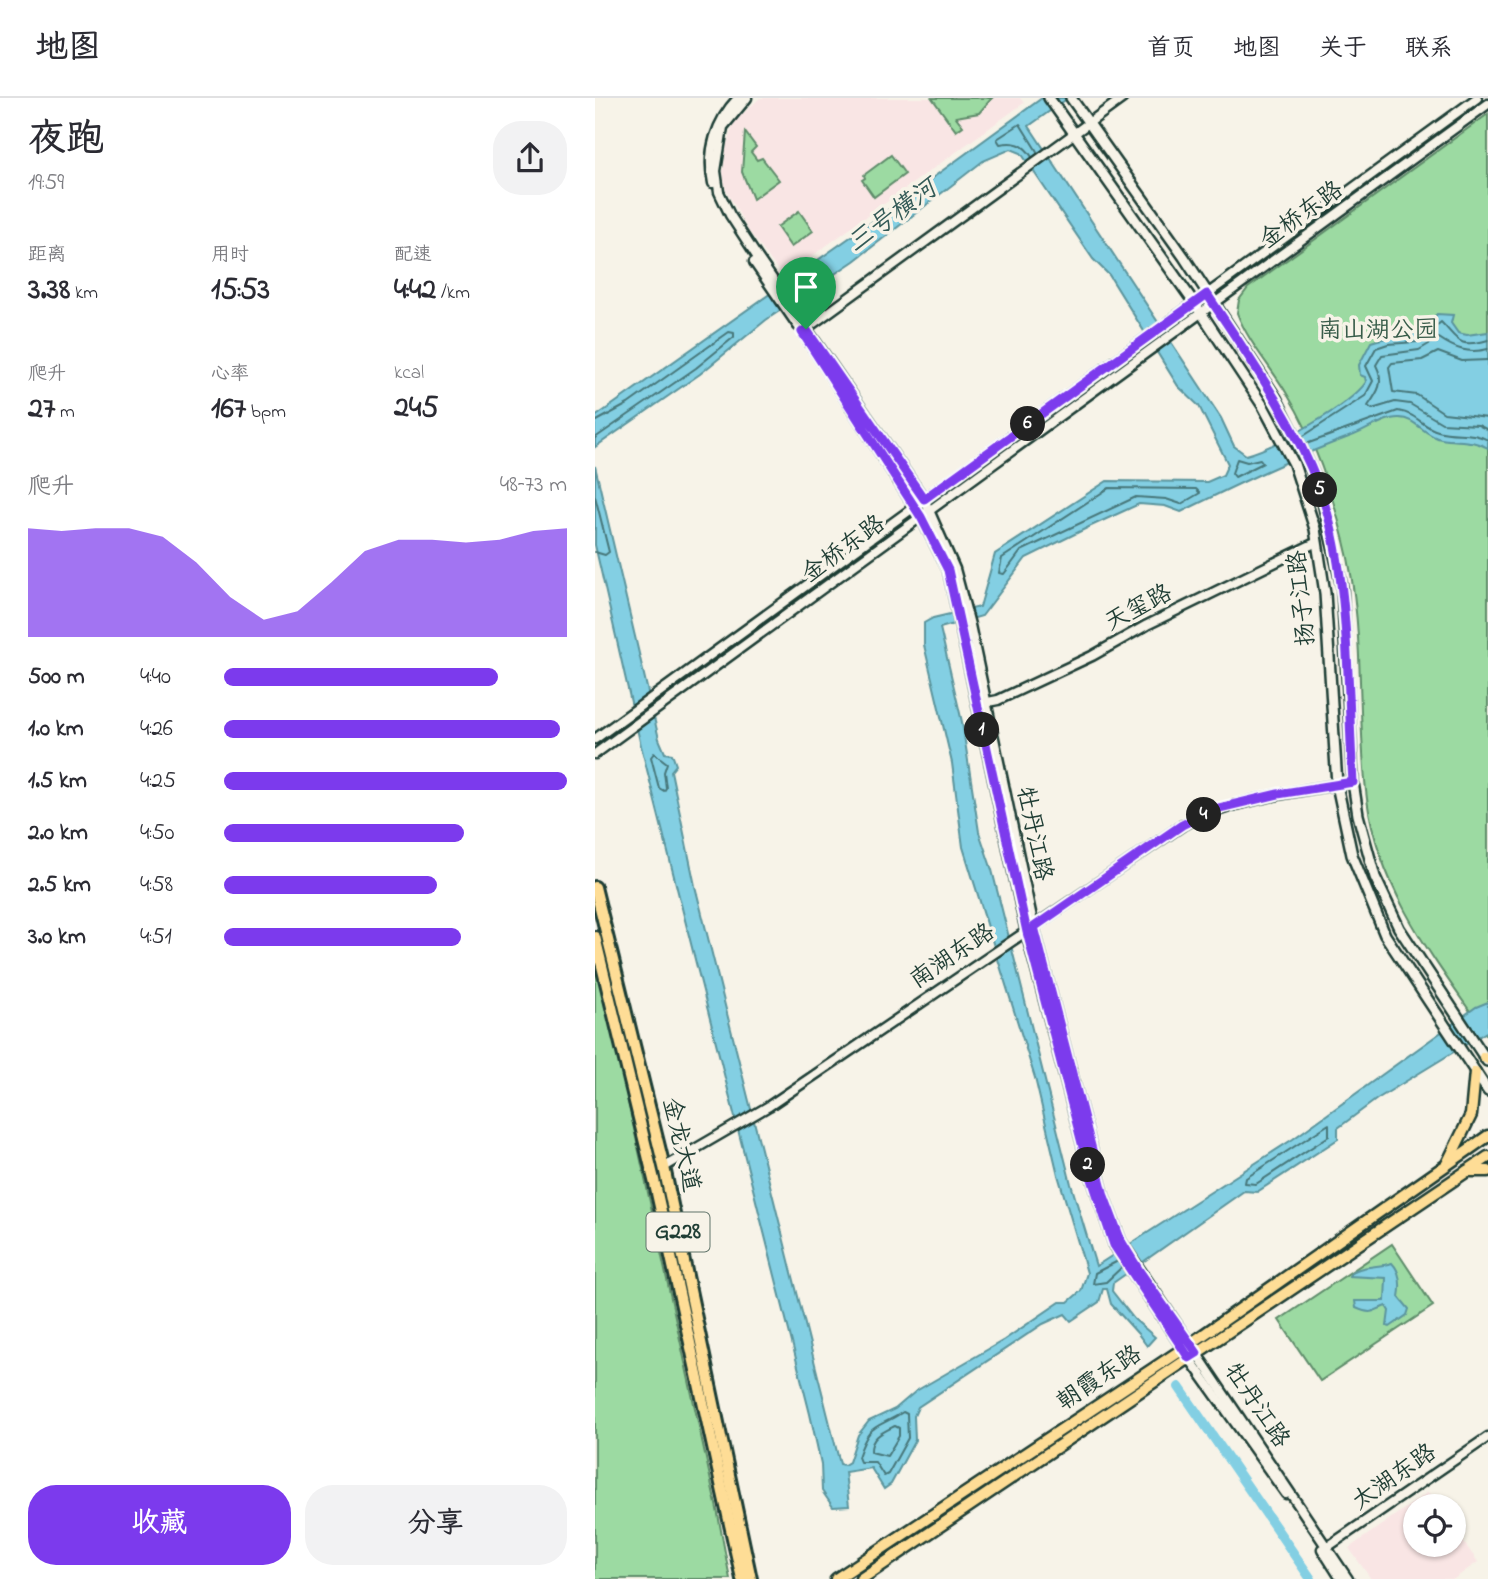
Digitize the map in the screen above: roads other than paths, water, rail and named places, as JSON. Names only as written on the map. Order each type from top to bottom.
[{"type":"highway","name":"金龙大道","points":[[595,887],[664,1167],[751,1579]]},
{"type":"highway","name":"金龙大道","points":[[595,937],[655,1184],[741,1579]]},
{"type":"main road","name":"扬子江路","points":[[1049,98],[1195,303],[1280,435],[1294,464],[1317,542],[1325,593],[1337,785],[1352,855],[1379,923],[1443,1026],[1488,1091]]},
{"type":"main road","name":"扬子江路","points":[[1073,101],[1184,257],[1276,398],[1294,430],[1320,489],[1342,587],[1353,782],[1358,815],[1375,877],[1399,928],[1487,1060]]},
{"type":"main road","points":[[1446,1166],[1471,1115],[1475,1072]]},
{"type":"main road","name":"朝霞东路","points":[[861,1579],[1190,1351],[1488,1136]]},
{"type":"main road","name":"朝霞东路","points":[[836,1579],[1488,1157]]},
{"type":"main road","points":[[1467,1171],[1488,1171]]},
{"type":"street","name":"牡丹江路","points":[[738,98],[718,125],[711,148],[709,169],[715,194],[727,219],[774,286]]},
{"type":"street","name":"牡丹江路","points":[[747,98],[723,127],[716,171],[719,192],[730,215],[789,309],[924,499],[955,569],[961,607]]},
{"type":"street","points":[[804,330],[1123,98]]},
{"type":"street","name":"金桥东路","points":[[595,738],[1477,98]]},
{"type":"street","name":"金桥东路","points":[[595,754],[1488,104]]},
{"type":"street","name":"牡丹江路","points":[[804,330],[921,517],[948,570],[961,607],[1030,929],[1118,1243],[1136,1274],[1348,1579]]},
{"type":"street","name":"天玺路","points":[[981,703],[998,700],[1092,656],[1147,625],[1317,542]]},
{"type":"street","name":"南湖东路","points":[[664,1167],[760,1111],[1182,825],[1215,809],[1353,782]]},
{"type":"street","name":"太湖东路","points":[[1325,1549],[1488,1437]]},
{"type":"street","name":"牡丹江路","points":[[1325,1549],[1341,1579]]},
{"type":"water","name":"三号横河","points":[[1042,98],[1068,98],[1029,126],[1221,418],[1234,446],[1246,455],[1274,444],[1311,424],[1358,391],[1366,382],[1365,377],[1360,375],[1359,365],[1371,342],[1414,334],[1437,314],[1453,315],[1451,323],[1458,333],[1467,335],[1488,332],[1488,448],[1471,442],[1435,437],[1405,419],[1387,420],[1266,471],[1181,512],[1165,506],[1139,504],[1091,526],[1026,558],[982,616],[940,628],[962,722],[979,832],[992,870],[1071,1184],[1096,1266],[1293,1139],[1476,1007],[1488,1002],[1488,1031],[1377,1099],[1338,1128],[1338,1139],[1257,1192],[1244,1191],[1113,1283],[1112,1291],[1134,1319],[1155,1337],[1147,1346],[1111,1304],[1107,1289],[1103,1289],[1099,1302],[1071,1321],[1065,1314],[1043,1324],[918,1407],[914,1416],[915,1440],[891,1484],[884,1489],[871,1468],[845,1472],[849,1506],[833,1507],[822,1491],[821,1464],[810,1414],[641,746],[595,545],[595,466],[659,739],[665,753],[672,754],[676,765],[671,771],[695,886],[840,1464],[844,1465],[849,1462],[858,1435],[869,1421],[895,1409],[916,1391],[1004,1340],[1060,1302],[1068,1302],[1081,1291],[1087,1273],[1058,1175],[1035,1078],[963,847],[952,763],[924,645],[924,623],[933,618],[980,607],[995,554],[1107,481],[1207,482],[1223,475],[1228,464],[1199,406],[1178,386],[1109,275],[1093,259],[1021,153],[1011,149],[983,161],[854,261],[766,320],[700,374],[595,447],[595,417]]},
{"type":"water","points":[[1392,1263],[1400,1279],[1399,1297],[1409,1309],[1407,1315],[1390,1327],[1387,1326],[1389,1311],[1386,1306],[1366,1312],[1356,1308],[1355,1301],[1385,1301],[1386,1278],[1349,1276],[1362,1268]]},
{"type":"waterway","points":[[1179,1387],[1311,1579]]},
{"type":"park label","name":"南山湖公园","points":[[1378,331]]}]
